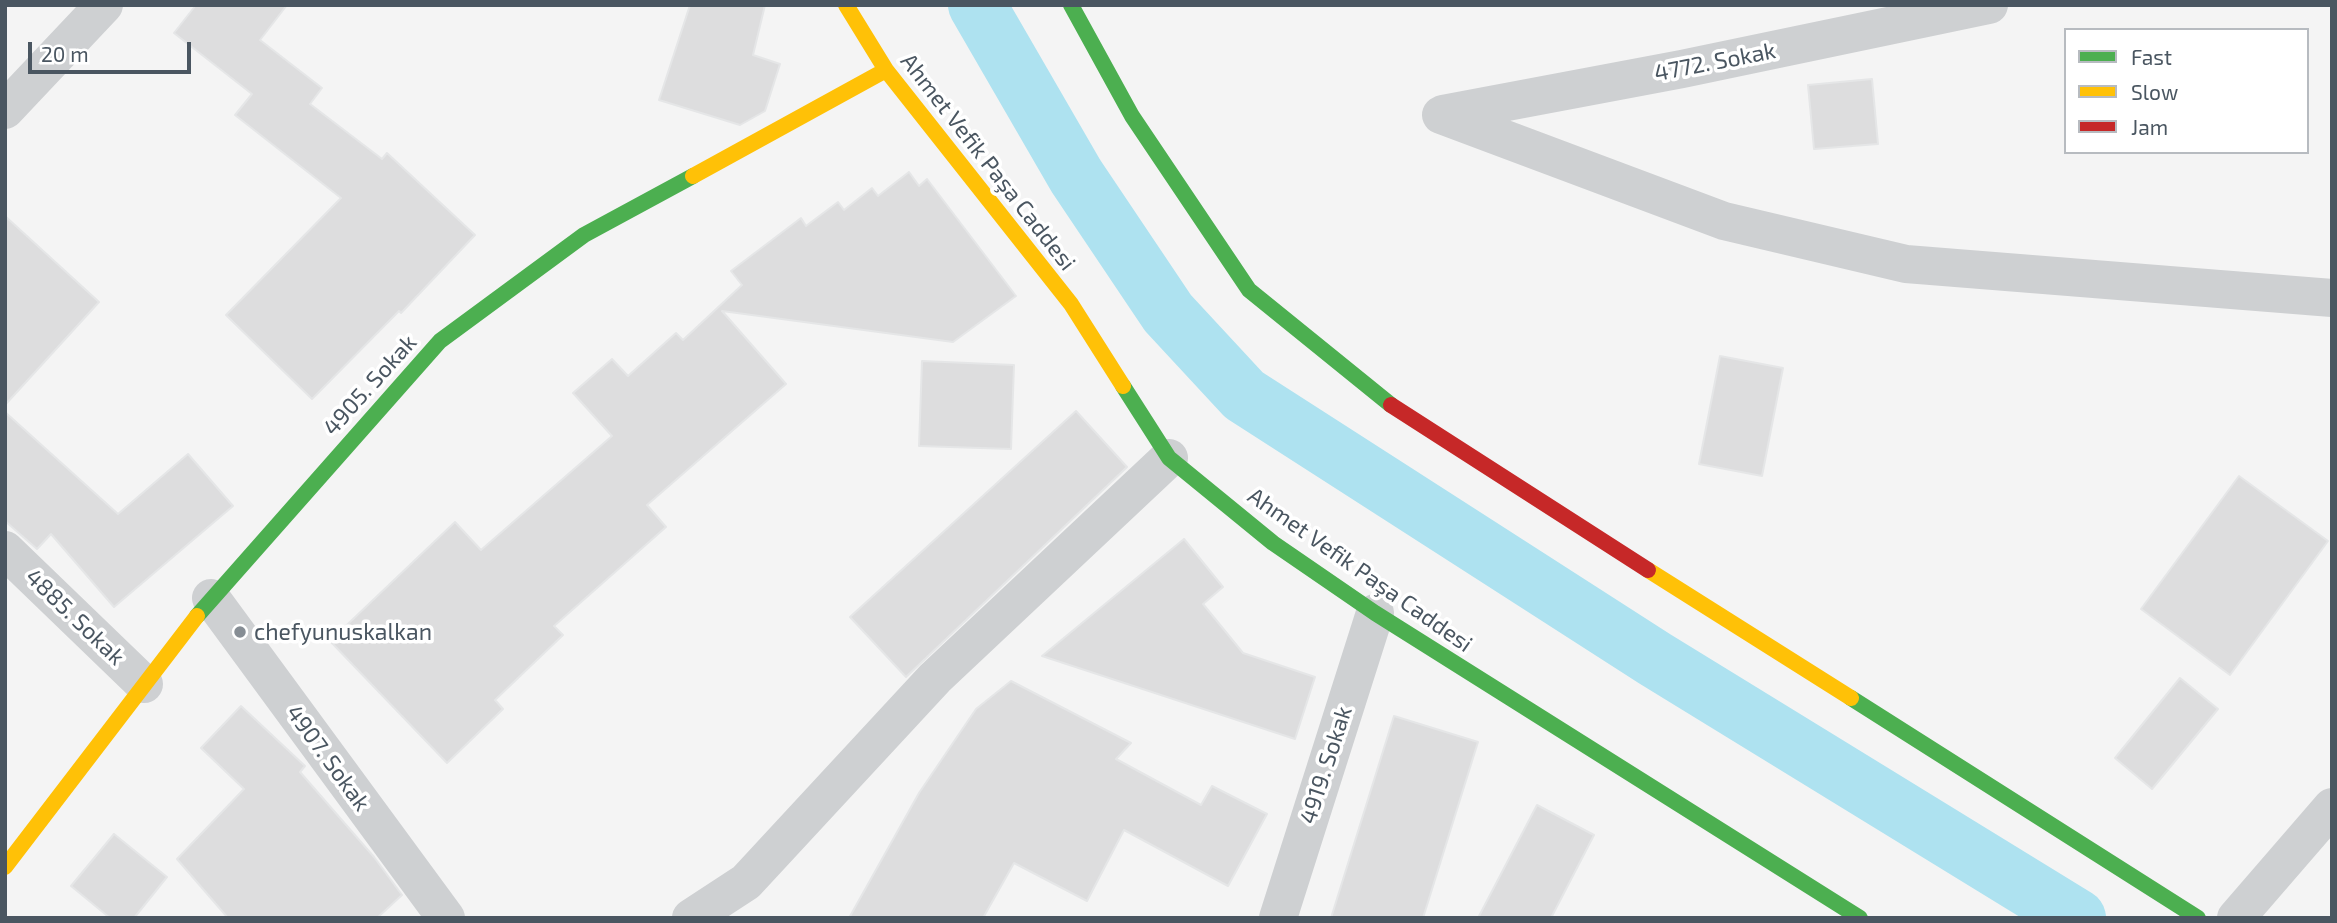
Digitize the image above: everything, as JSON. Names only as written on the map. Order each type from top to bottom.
[{"type":"street","points":[[5,110],[104,5]]},
{"type":"street","name":"Ahmet Vefik Paşa Caddesi","points":[[846,5],[886,70],[1071,304],[1169,458],[1273,543],[1375,613],[1860,918]]},
{"type":"street","points":[[1071,5],[1132,116],[1249,289],[1389,403],[2198,918]]},
{"type":"street","name":"4772. Sokak","points":[[1989,5],[1682,69],[1441,115],[1724,221],[1906,264],[2332,298]]},
{"type":"street","name":"4905. Sokak","points":[[5,867],[211,598],[440,341],[584,234],[886,70]]},
{"type":"street","points":[[691,918],[746,882],[935,678],[1169,458]]},
{"type":"street","name":"4885. Sokak","points":[[5,550],[144,684]]},
{"type":"street","name":"4907. Sokak","points":[[211,598],[446,918]]},
{"type":"street","name":"4919. Sokak","points":[[1278,918],[1375,613]]},
{"type":"street","points":[[2236,918],[2332,807]]},
{"type":"building","points":[[196,5],[287,5],[260,40],[322,88],[310,104],[382,159],[387,153],[475,235],[401,313],[399,311],[312,399],[226,315],[341,198],[235,115],[252,94],[174,33]]},
{"type":"building","points":[[690,5],[765,5],[753,55],[780,64],[765,111],[740,125],[659,100]]},
{"type":"building","points":[[1872,79],[1878,144],[1814,149],[1808,85]]},
{"type":"building","points":[[909,172],[919,186],[927,179],[1016,296],[953,342],[722,311],[786,384],[647,505],[666,527],[554,626],[563,635],[495,700],[503,709],[447,763],[330,641],[455,522],[481,550],[612,436],[573,393],[612,359],[628,376],[676,333],[683,340],[742,285],[731,271],[801,218],[806,226],[838,202],[844,210],[872,188],[878,196]]},
{"type":"building","points":[[5,216],[99,302],[5,405]]},
{"type":"building","points":[[1720,356],[1783,368],[1762,476],[1699,464]]},
{"type":"building","points":[[922,361],[1014,365],[1011,449],[919,446]]},
{"type":"building","points":[[1076,411],[1127,467],[906,677],[850,617]]},
{"type":"building","points":[[5,412],[118,514],[188,454],[233,506],[114,607],[51,534],[37,549],[5,521]]},
{"type":"building","points":[[2239,476],[2328,541],[2230,675],[2141,609]]},
{"type":"building","points":[[1184,539],[1223,587],[1203,604],[1243,653],[1315,677],[1295,739],[1042,656]]},
{"type":"building","points":[[2180,678],[2218,709],[2152,789],[2115,758]]},
{"type":"building","points":[[1011,681],[1131,743],[1116,759],[1201,805],[1212,786],[1267,814],[1228,886],[1124,830],[1087,901],[1014,863],[983,918],[849,918],[919,793],[976,709]]},
{"type":"building","points":[[241,706],[305,766],[300,772],[374,857],[402,895],[377,918],[228,918],[177,859],[244,789],[201,748]]},
{"type":"building","points":[[1394,716],[1478,742],[1423,918],[1331,918]]},
{"type":"building","points":[[1537,805],[1594,835],[1551,918],[1478,918]]},
{"type":"building","points":[[114,834],[167,877],[134,918],[110,918],[71,886]]},
{"type":"waterway","points":[[977,5],[1076,176],[1168,313],[1244,395],[1655,659],[2077,918]]},
{"type":"traffic: fast","points":[[1071,5],[1132,116],[1249,290],[1391,405]]},
{"type":"traffic: fast","points":[[197,616],[440,341],[584,235],[693,176]]},
{"type":"traffic: fast","points":[[1123,386],[1169,458],[1273,543],[1375,613],[1860,918]]},
{"type":"traffic: fast","points":[[1851,698],[2198,918]]},
{"type":"traffic: slow","points":[[846,5],[886,70],[1071,304],[1123,386]]},
{"type":"traffic: slow","points":[[693,176],[886,70]]},
{"type":"traffic: slow","points":[[1648,570],[1851,698]]},
{"type":"traffic: slow","points":[[5,867],[197,616]]},
{"type":"traffic: jam","points":[[1391,405],[1648,570]]},
{"type":"place","name":"chefyunuskalkan","points":[[240,632]]}]
